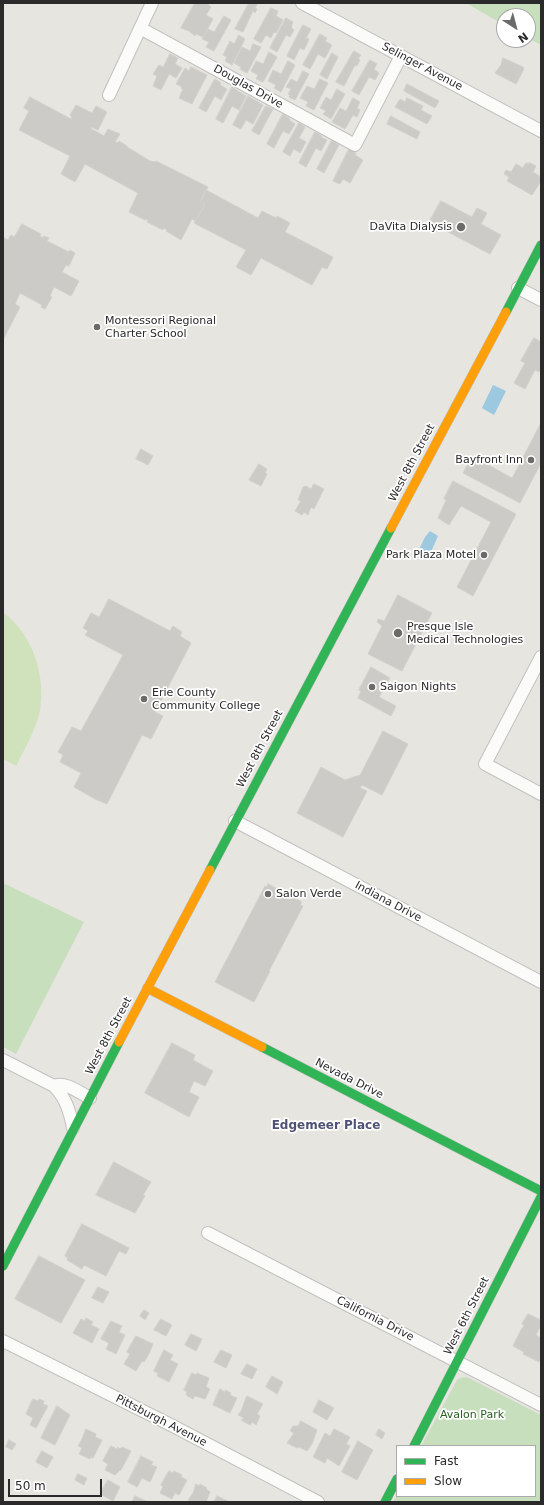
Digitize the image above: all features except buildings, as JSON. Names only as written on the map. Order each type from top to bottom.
[{"type":"main road","name":"West 8th Street","points":[[3,1266],[147,988],[541,245]]},
{"type":"main road","name":"Nevada Drive","points":[[147,988],[541,1191]]},
{"type":"main road","name":"West 6th Street","points":[[415,1445],[541,1197]]},
{"type":"main road","points":[[385,1502],[396,1481]]},
{"type":"street","points":[[109,95],[152,3]]},
{"type":"street","name":"Selinger Avenue","points":[[302,3],[541,131]]},
{"type":"street","name":"Douglas Drive","points":[[140,28],[355,145],[401,56]]},
{"type":"street","points":[[518,288],[541,300]]},
{"type":"street","points":[[541,657],[485,764],[541,794]]},
{"type":"street","name":"Indiana Drive","points":[[235,822],[541,982]]},
{"type":"street","points":[[3,1060],[54,1086],[67,1103],[74,1128]]},
{"type":"street","points":[[54,1086],[63,1085],[90,1098]]},
{"type":"street","name":"California Drive","points":[[208,1233],[541,1405]]},
{"type":"street","name":"Pittsburgh Avenue","points":[[3,1340],[173,1426],[318,1502]]},
{"type":"green space","points":[[466,3],[541,3],[541,45],[536,42],[536,8],[496,8],[496,20]]},
{"type":"green space","points":[[3,612],[13,621],[29,643],[39,669],[41,683],[40,710],[36,725],[16,766],[3,759]]},
{"type":"green space","points":[[3,883],[84,922],[16,1054],[3,1047]]},
{"type":"green space","name":"Avalon Park","points":[[467,1377],[541,1415],[541,1502],[392,1502],[396,1497],[536,1497],[536,1445],[422,1445],[457,1380]]},
{"type":"water","points":[[493,385],[506,391],[494,415],[482,408]]},
{"type":"water","points":[[430,531],[438,536],[430,554],[425,560],[417,554],[425,537]]},
{"type":"traffic: fast","points":[[506,312],[541,245]]},
{"type":"traffic: fast","points":[[210,870],[391,528]]},
{"type":"traffic: fast","points":[[3,1266],[119,1042]]},
{"type":"traffic: fast","points":[[262,1047],[541,1191]]},
{"type":"traffic: fast","points":[[415,1445],[541,1197]]},
{"type":"traffic: fast","points":[[385,1502],[396,1481]]},
{"type":"traffic: slow","points":[[391,528],[506,312]]},
{"type":"traffic: slow","points":[[119,1042],[210,870]]},
{"type":"traffic: slow","points":[[147,988],[262,1047]]},
{"type":"place","name":"DaVita Dialysis","points":[[461,227]]},
{"type":"place","name":"Montessori Regional Charter School","points":[[97,327]]},
{"type":"place","name":"Bayfront Inn","points":[[531,460]]},
{"type":"place","name":"Park Plaza Motel","points":[[484,555]]},
{"type":"place","name":"Presque Isle Medical Technologies","points":[[398,633]]},
{"type":"place","name":"Saigon Nights","points":[[372,687]]},
{"type":"place","name":"Erie County Community College","points":[[144,699]]},
{"type":"place","name":"Salon Verde","points":[[268,894]]},
{"type":"district","name":"Edgemeer Place","points":[[326,1126]]}]
